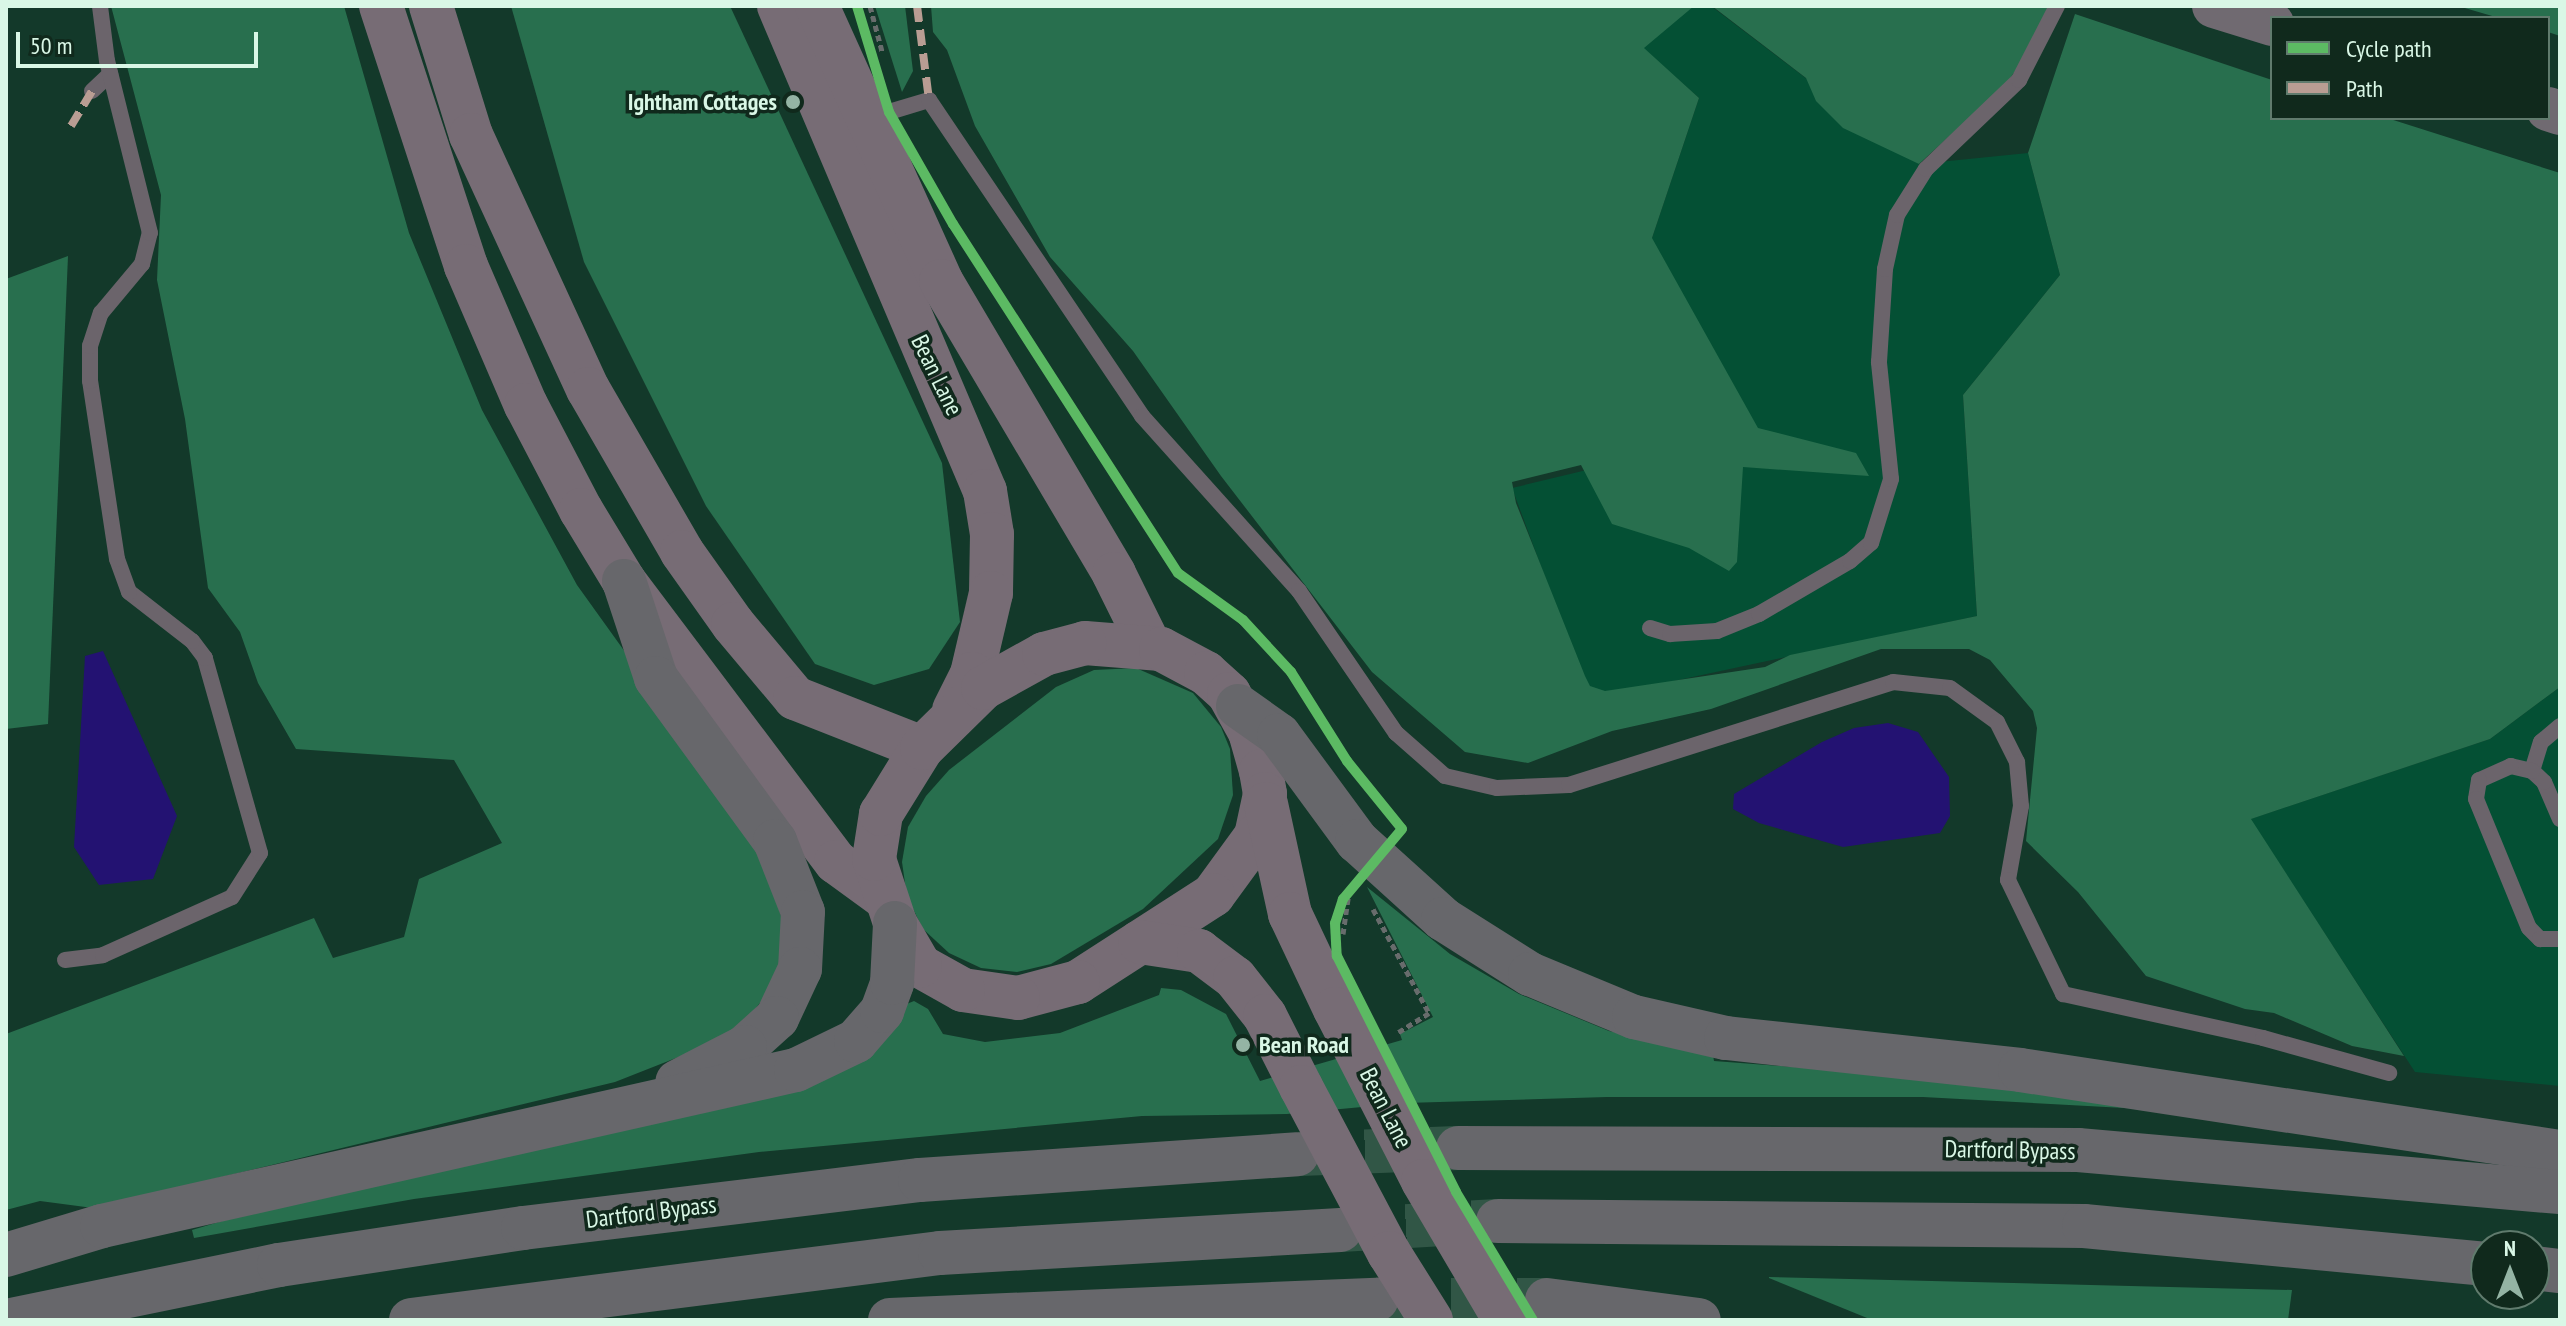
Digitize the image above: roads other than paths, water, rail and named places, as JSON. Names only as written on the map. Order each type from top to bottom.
[{"type":"highway","points":[[624,581],[656,678],[775,841],[799,894],[805,931],[796,981],[771,1026],[745,1047],[685,1075],[656,1098]]},
{"type":"highway","points":[[1238,706],[1279,735],[1365,885],[1464,934],[1530,974],[1601,1006],[1680,1029],[2090,1080],[2560,1152]]},
{"type":"highway","points":[[6,1255],[102,1226],[656,1098],[690,1098],[787,1073],[856,1041],[889,997],[890,910]]},
{"type":"highway","name":"Dartford Bypass","points":[[1458,1148],[2078,1150],[2560,1192]]},
{"type":"highway","name":"Dartford Bypass","points":[[11,1320],[279,1265],[523,1228],[920,1180],[1297,1154]]},
{"type":"highway","points":[[1498,1221],[2084,1226],[2470,1262]]},
{"type":"highway","points":[[411,1320],[940,1253],[1340,1230]]},
{"type":"highway","points":[[890,1320],[1377,1300]]},
{"type":"highway","points":[[1547,1300],[1699,1320]]},
{"type":"main road","points":[[381,6],[466,266],[526,405],[624,581],[836,862],[890,910]]},
{"type":"main road","points":[[431,6],[471,135],[575,361],[682,552],[733,624],[795,698],[922,748]]},
{"type":"main road","name":"Bean Lane","points":[[779,6],[900,298],[964,431],[988,502],[992,581],[972,674],[960,701],[922,748]]},
{"type":"main road","name":"Bean Lane","points":[[817,6],[941,281],[1114,574],[1150,647]]},
{"type":"main road","points":[[2214,6],[2270,23]]},
{"type":"main road","points":[[1238,706],[1206,673],[1150,647],[1096,642],[1044,654],[983,688],[922,748],[897,782],[877,828],[874,859],[890,910],[911,956],[929,973],[963,990],[1003,998],[1065,988],[1201,904],[1225,882],[1256,836],[1265,794]]},
{"type":"main road","name":"Bean Lane","points":[[1238,706],[1255,746],[1290,914],[1423,1181],[1505,1320]]},
{"type":"main road","points":[[1140,942],[1194,949],[1229,972],[1255,1000],[1389,1253],[1431,1320]]},
{"type":"lane","points":[[65,960],[103,955],[232,897],[260,853],[205,658],[184,635],[129,592],[117,559],[90,381],[90,346],[101,313],[142,264],[150,233],[110,74],[100,6]]},
{"type":"lane","points":[[1650,628],[1670,634],[1717,631],[1759,614],[1850,561],[1871,543],[1891,479],[1879,349],[1885,269],[1900,206],[1926,169],[2019,80],[2057,6]]},
{"type":"lane","points":[[92,91],[110,74]]},
{"type":"lane","points":[[869,127],[889,112],[929,100],[1142,416],[1299,591],[1396,733],[1445,776],[1497,788],[1569,785],[1893,682],[1950,688],[1997,722],[2017,762],[2021,806],[2008,880],[2063,994],[2263,1038],[2389,1073]]},
{"type":"lane","points":[[2532,771],[2541,742],[2560,726]]},
{"type":"lane","points":[[2560,819],[2544,782],[2532,771],[2511,766],[2494,769],[2479,780],[2476,799],[2529,928],[2540,939],[2560,939]]},
{"type":"tunnel","points":[[1299,1154],[1458,1148]]},
{"type":"tunnel","points":[[1340,1230],[1498,1221]]},
{"type":"tunnel","points":[[1385,1300],[1547,1300]]},
{"type":"place","name":"Ightham Cottages","points":[[793,102]]},
{"type":"place","name":"Bean Road","points":[[1243,1045]]}]
